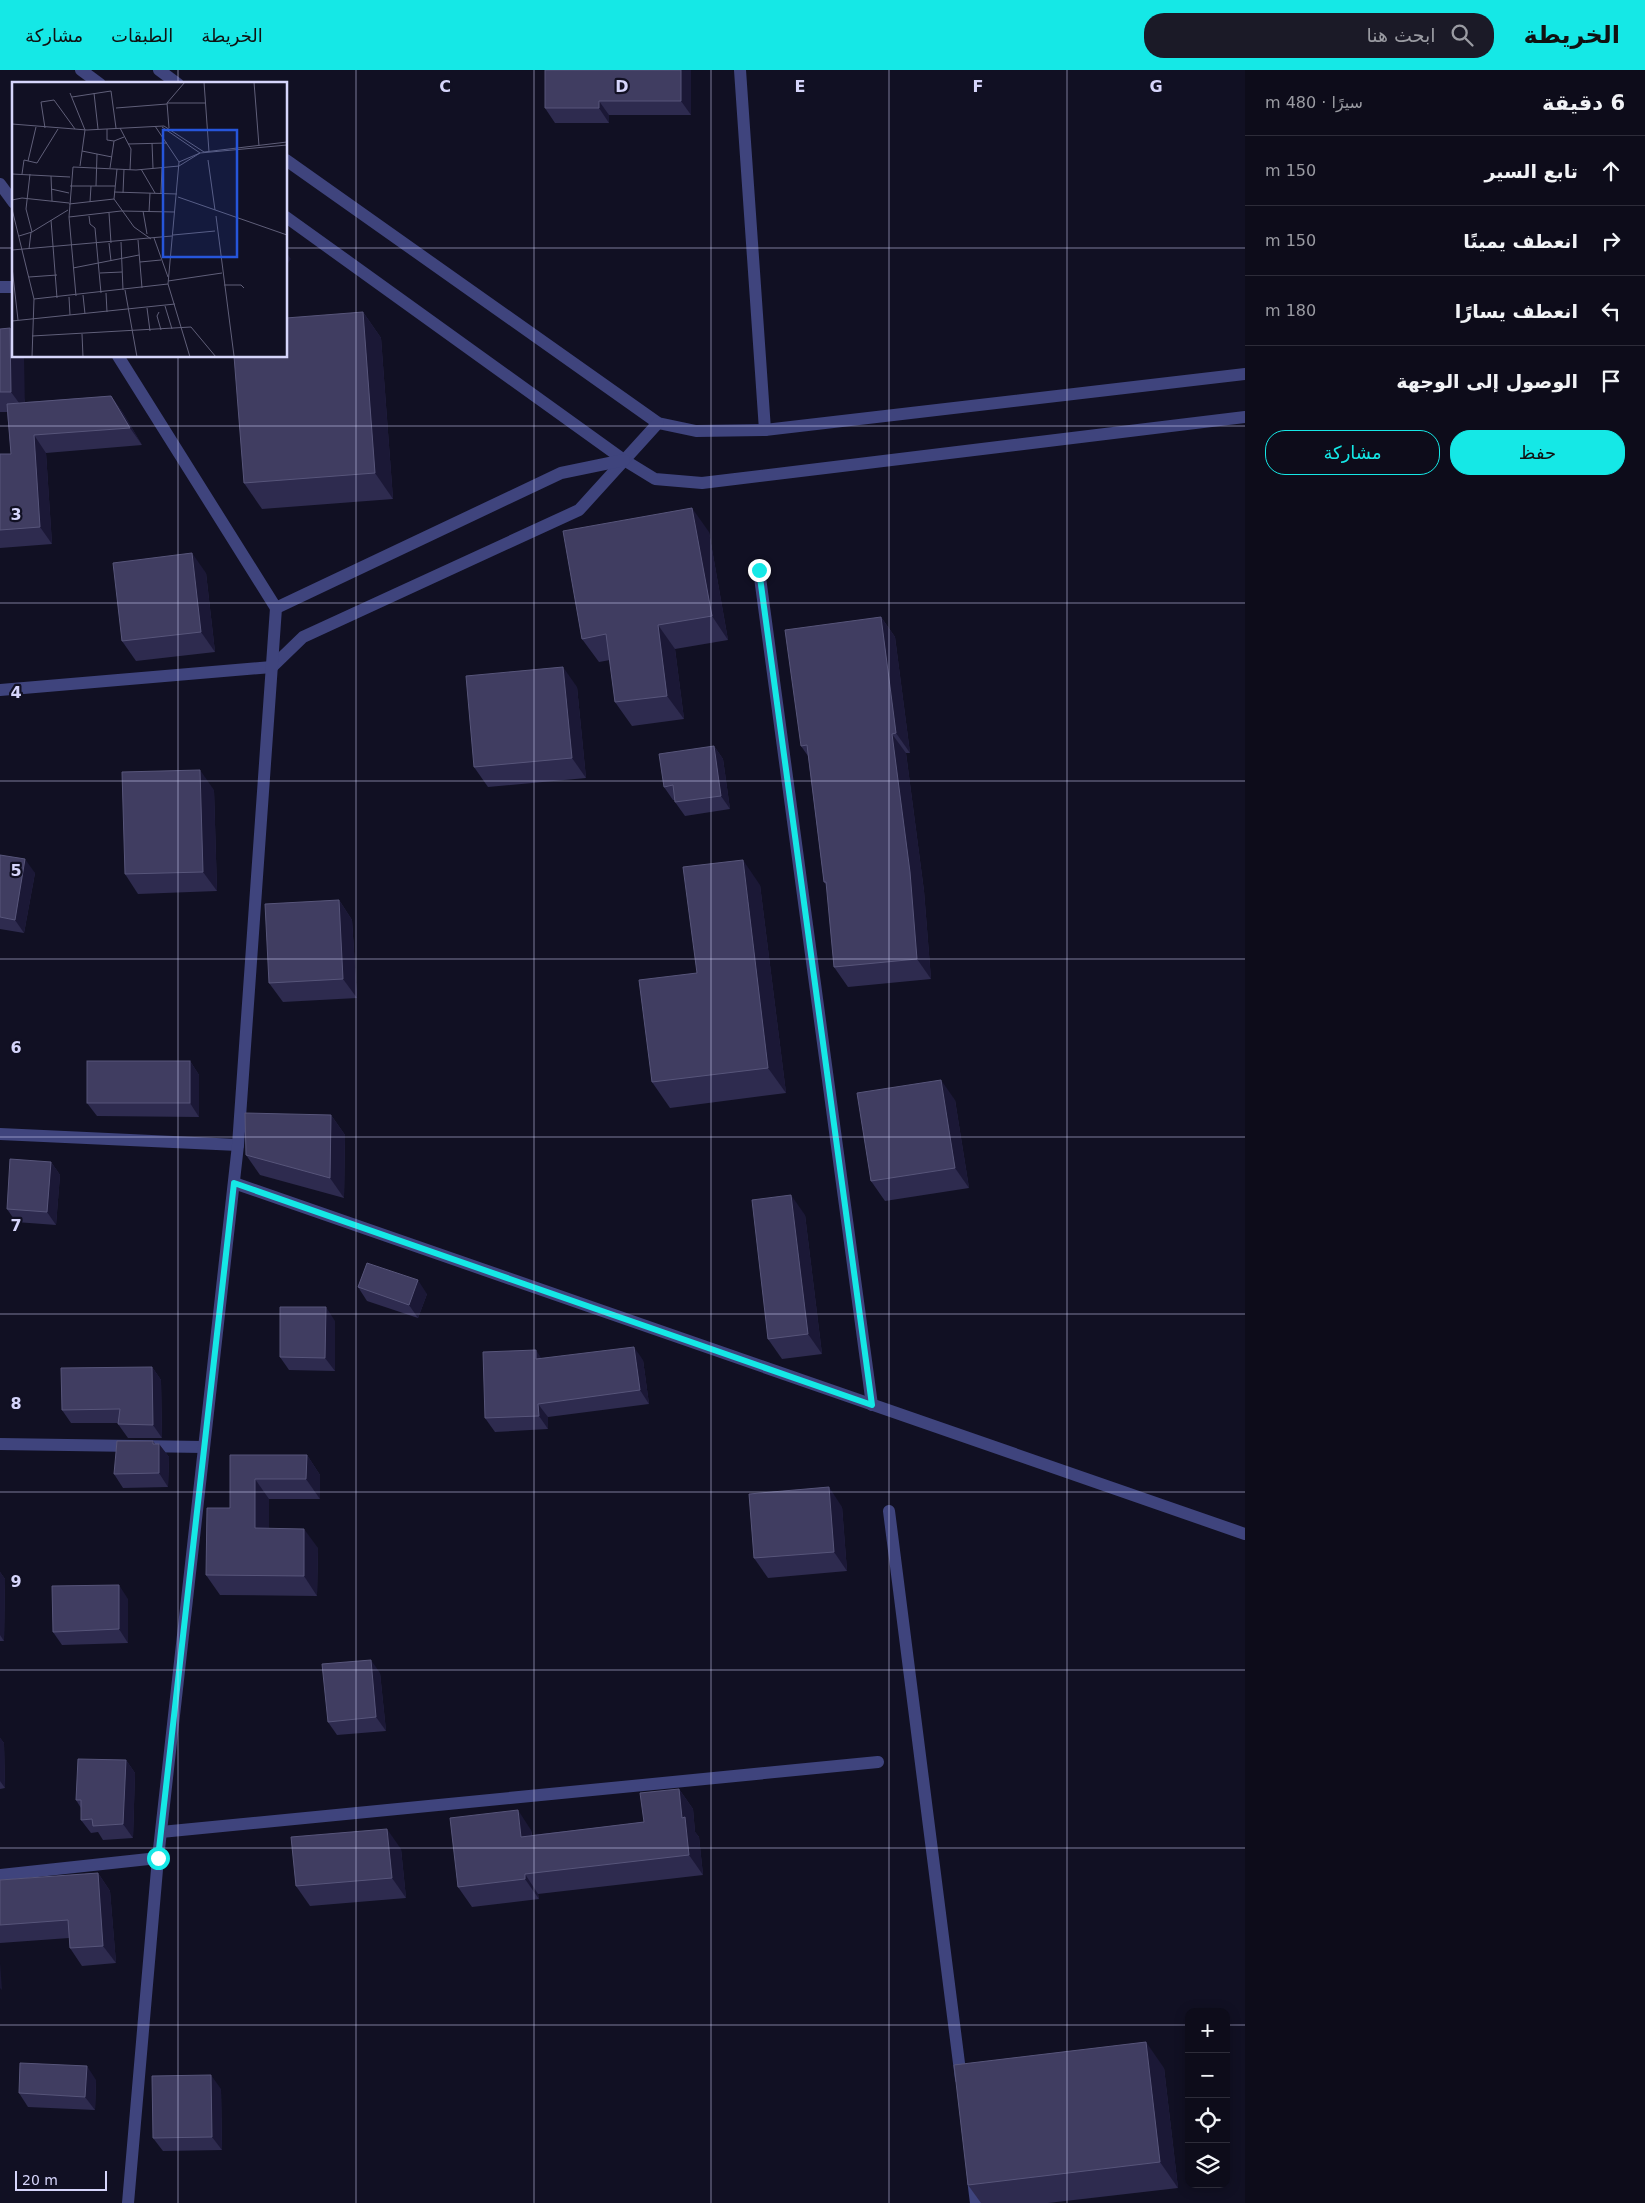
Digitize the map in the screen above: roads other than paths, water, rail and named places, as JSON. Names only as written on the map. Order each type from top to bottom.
[{"type":"street","points":[[81,70],[97,82]]},
{"type":"street","points":[[159,70],[175,82]]},
{"type":"street","points":[[740,70],[766,430]]},
{"type":"street","points":[[288,161],[658,423],[696,431],[766,430],[1245,374]]},
{"type":"street","points":[[0,184],[12,200]]},
{"type":"street","points":[[288,218],[624,460],[655,479],[702,483],[1245,417]]},
{"type":"street","points":[[119,358],[276,608],[238,1145],[158,1858],[128,2203]]},
{"type":"street","points":[[0,690],[272,667],[303,637],[579,510],[658,423]]},
{"type":"street","points":[[276,608],[561,473],[624,460]]},
{"type":"street","points":[[759,570],[872,1405]]},
{"type":"street","points":[[0,1134],[238,1145]]},
{"type":"street","points":[[234,1183],[1245,1534]]},
{"type":"street","points":[[0,1444],[204,1447]]},
{"type":"street","points":[[889,1511],[962,2094]]},
{"type":"street","points":[[161,1832],[878,1762]]},
{"type":"street","points":[[0,1875],[158,1858]]},
{"type":"street","points":[[971,2164],[976,2203]]}]
